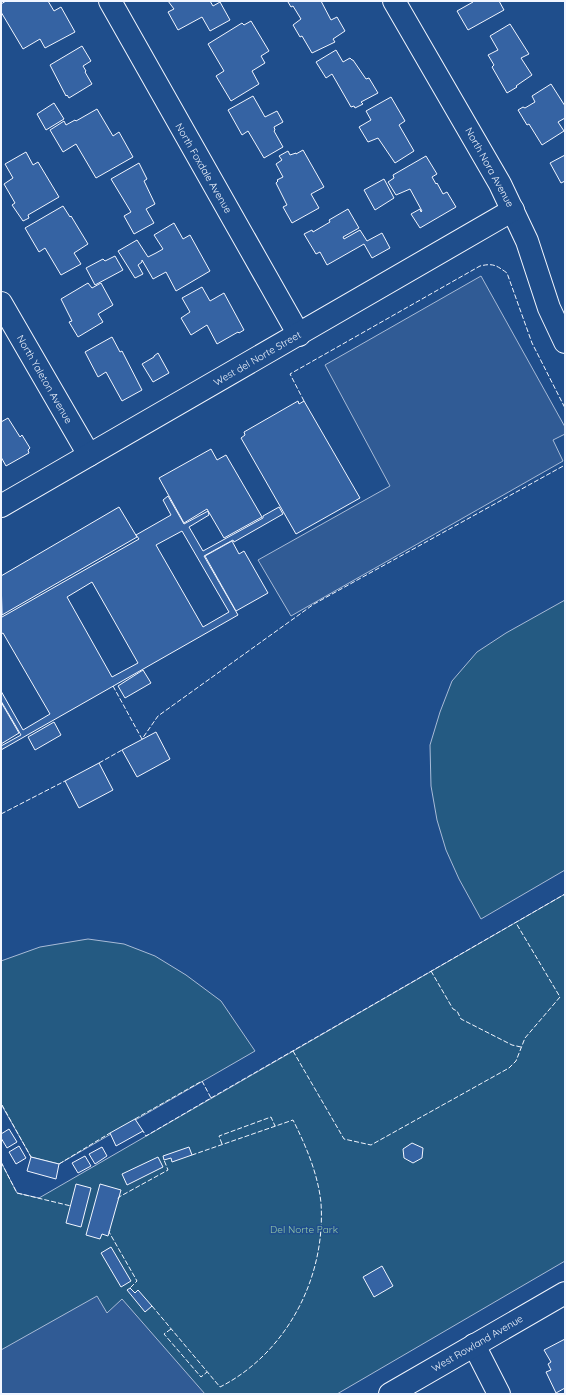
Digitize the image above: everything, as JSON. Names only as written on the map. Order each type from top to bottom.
[{"type":"street","name":"North Foxdale Avenue","points":[[110,1],[299,334]]},
{"type":"street","name":"North Nora Avenue","points":[[394,1],[490,164],[514,210],[533,258],[549,308],[565,342]]},
{"type":"street","name":"West del Norte Street","points":[[1,506],[514,210]]},
{"type":"street","name":"North Yaleton Avenue","points":[[1,303],[89,455]]},
{"type":"street","name":"West Rowland Avenue","points":[[390,1394],[565,1293]]},
{"type":"street","points":[[474,1345],[499,1394]]},
{"type":"green space","points":[[565,600],[565,870],[481,919],[459,879],[446,850],[437,820],[431,786],[430,745],[440,712],[452,681],[477,652],[506,633]]},
{"type":"green space","name":"Del Norte Park","points":[[565,894],[565,1261],[337,1394],[1,1394],[1,1162],[17,1193],[39,1198]]},
{"type":"green space","points":[[88,939],[124,944],[155,956],[186,975],[221,1001],[255,1051],[59,1164],[31,1157],[1,1104],[1,961],[40,947]]},
{"type":"shaded area","points":[[481,276],[565,427],[565,434],[553,440],[563,461],[291,616],[258,560],[390,486],[325,365]]},
{"type":"shaded area","points":[[97,1296],[107,1313],[122,1299],[205,1394],[1,1394],[1,1350]]},
{"type":"building","points":[[6,1],[48,1],[54,11],[61,7],[75,32],[45,48],[40,39],[23,49],[1,12],[1,4]]},
{"type":"building","points":[[168,1],[210,1],[213,6],[220,2],[230,20],[210,31],[202,17],[178,30],[168,12],[174,9]]},
{"type":"building","points":[[321,1],[331,20],[337,17],[345,31],[333,39],[335,42],[312,53],[302,36],[300,37],[293,25],[301,19],[293,6],[291,7],[288,2]]},
{"type":"building","points":[[472,1],[499,1],[504,10],[468,30],[457,11],[473,2]]},
{"type":"building","points":[[251,21],[269,51],[261,56],[265,63],[252,71],[259,84],[231,101],[216,76],[224,71],[208,44],[242,23],[244,25]]},
{"type":"building","points":[[510,24],[529,54],[521,58],[532,75],[507,93],[492,67],[494,65],[488,55],[498,50],[490,36]]},
{"type":"building","points":[[82,46],[91,61],[83,66],[92,84],[69,98],[67,95],[66,96],[50,65]]},
{"type":"building","points":[[336,50],[343,62],[350,58],[353,60],[366,79],[369,78],[378,93],[361,102],[363,104],[355,108],[354,106],[351,107],[332,74],[326,78],[316,62]]},
{"type":"building","points":[[551,84],[565,106],[565,118],[558,122],[564,131],[542,145],[518,110],[535,102],[532,96]]},
{"type":"building","points":[[253,96],[265,117],[277,111],[283,122],[274,127],[274,131],[283,147],[264,158],[248,131],[242,135],[228,110]]},
{"type":"building","points":[[391,97],[405,121],[399,125],[414,151],[395,163],[378,138],[368,142],[359,127],[371,120],[366,111]]},
{"type":"building","points":[[54,103],[64,119],[46,130],[37,114]]},
{"type":"building","points":[[97,109],[113,136],[119,132],[133,157],[96,178],[76,144],[63,152],[50,130],[64,121],[66,125]]},
{"type":"building","points":[[303,150],[324,187],[311,194],[319,208],[292,223],[283,207],[287,205],[276,183],[278,181],[277,180],[283,177],[276,164],[282,160],[279,156],[288,151],[290,155],[296,154]]},
{"type":"building","points":[[26,152],[33,165],[38,162],[59,197],[28,215],[29,218],[23,221],[12,205],[15,203],[4,184],[13,178],[5,164]]},
{"type":"building","points":[[565,155],[565,181],[561,183],[550,163]]},
{"type":"building","points":[[426,156],[437,174],[432,177],[436,184],[437,183],[443,194],[447,192],[456,207],[420,228],[411,214],[420,209],[421,212],[422,211],[410,189],[396,195],[388,182],[394,178],[393,175]]},
{"type":"building","points":[[139,163],[147,179],[144,181],[155,204],[146,209],[154,223],[134,234],[124,216],[131,212],[111,179]]},
{"type":"building","points":[[384,179],[394,198],[375,210],[364,190]]},
{"type":"building","points":[[63,206],[88,244],[74,253],[81,264],[61,275],[45,248],[39,252],[25,228]]},
{"type":"building","points":[[348,209],[359,228],[343,237],[344,239],[360,230],[367,241],[382,233],[390,248],[372,258],[364,244],[327,265],[320,252],[316,254],[304,234],[312,230],[313,232],[330,222],[329,220]]},
{"type":"building","points":[[174,223],[183,239],[190,235],[210,271],[176,291],[166,272],[153,279],[142,260],[142,262],[138,265],[143,274],[135,278],[118,251],[137,240],[148,257],[156,253],[163,249],[154,235]]},
{"type":"building","points":[[115,256],[123,270],[95,285],[86,268],[103,259],[105,261]]},
{"type":"building","points":[[88,283],[92,288],[101,283],[113,305],[98,314],[103,322],[78,337],[69,322],[72,321],[61,299]]},
{"type":"building","points":[[202,287],[210,301],[224,293],[244,330],[217,344],[207,325],[191,335],[181,318],[190,312],[182,298]]},
{"type":"building","points":[[112,337],[120,352],[122,351],[142,390],[122,401],[106,372],[98,377],[85,352]]},
{"type":"building","points":[[158,353],[169,373],[153,382],[142,364]]},
{"type":"building","points":[[298,401],[299,404],[304,401],[360,498],[296,534],[241,438],[245,435],[244,432]]},
{"type":"building","points":[[8,418],[20,437],[22,435],[30,448],[28,450],[29,453],[6,466],[1,457],[1,422]]},
{"type":"building","points":[[211,449],[217,460],[226,455],[262,517],[224,538],[207,509],[184,523],[159,478]]},
{"type":"building","points":[[168,496],[184,524],[208,511],[209,515],[189,527],[203,551],[263,518],[263,516],[279,507],[283,514],[234,542],[233,540],[204,556],[238,615],[1,750],[1,746],[21,735],[1,701],[1,691],[23,730],[50,714],[3,633],[1,634],[1,616],[2,617],[139,539],[136,535],[171,515],[163,500]],"holes":[[[182,531],[229,612],[203,627],[156,545]],[[92,582],[138,663],[112,677],[67,597]]]},
{"type":"building","points":[[119,507],[137,537],[2,615],[1,576]]},
{"type":"building","points":[[232,541],[239,554],[244,551],[268,593],[236,611],[205,556]]},
{"type":"building","points":[[143,670],[151,683],[125,698],[118,686]]},
{"type":"building","points":[[1,702],[19,733],[1,744]]},
{"type":"building","points":[[54,722],[61,735],[35,750],[28,737]]},
{"type":"building","points":[[156,732],[170,759],[137,777],[122,750]]},
{"type":"building","points":[[99,763],[113,790],[79,808],[65,781]]},
{"type":"building","points":[[135,1119],[143,1131],[116,1146],[110,1133]]},
{"type":"building","points":[[9,1129],[17,1142],[7,1148],[1,1138],[1,1134]]},
{"type":"building","points":[[412,1143],[423,1148],[422,1158],[413,1163],[404,1158],[403,1149]]},
{"type":"building","points":[[19,1146],[26,1158],[16,1164],[9,1152]]},
{"type":"building","points":[[102,1147],[107,1156],[95,1164],[89,1154]]},
{"type":"building","points":[[189,1147],[192,1155],[172,1162],[171,1158],[164,1160],[163,1156]]},
{"type":"building","points":[[85,1156],[91,1166],[78,1173],[72,1163]]},
{"type":"building","points":[[31,1157],[59,1164],[56,1179],[27,1171]]},
{"type":"building","points":[[158,1157],[163,1167],[127,1185],[122,1174]]},
{"type":"building","points":[[76,1184],[91,1188],[81,1227],[66,1223]]},
{"type":"building","points":[[100,1184],[121,1190],[108,1236],[102,1234],[100,1239],[86,1235]]},
{"type":"building","points":[[111,1247],[131,1281],[121,1287],[101,1253]]},
{"type":"building","points":[[382,1266],[393,1286],[374,1297],[363,1277]]},
{"type":"building","points":[[130,1288],[135,1293],[138,1290],[152,1306],[145,1312],[127,1290]]},
{"type":"building","points":[[565,1339],[565,1388],[556,1393],[546,1372],[551,1370],[548,1364],[551,1362],[544,1350]]},
{"type":"fence","points":[[304,401],[290,374],[480,266],[491,265],[497,266],[507,273],[532,343],[565,408]]},
{"type":"fence","points":[[113,686],[142,739],[158,716],[314,604],[565,465]]},
{"type":"fence","points":[[99,763],[122,750]]},
{"type":"fence","points":[[1,814],[65,781]]},
{"type":"fence","points":[[211,1098],[565,894]]},
{"type":"fence","points":[[293,1051],[344,1139],[371,1145],[509,1068],[516,1061],[525,1038],[560,997],[516,923]]},
{"type":"fence","points":[[431,971],[453,1009],[457,1011],[461,1019],[512,1045],[521,1047]]},
{"type":"fence","points":[[135,1119],[202,1081],[211,1098],[146,1136],[143,1131]]},
{"type":"fence","points":[[2,1105],[31,1157]]},
{"type":"fence","points":[[222,1144],[219,1136],[271,1117],[275,1126]]},
{"type":"fence","points":[[152,1306],[220,1387],[244,1372],[265,1354],[283,1333],[298,1310],[309,1285],[317,1258],[321,1231],[321,1203],[311,1160],[293,1120],[192,1155]]},
{"type":"fence","points":[[59,1164],[110,1133]]},
{"type":"fence","points":[[118,1199],[119,1197],[168,1170],[164,1160]]},
{"type":"fence","points":[[1,1162],[17,1193],[71,1206]]},
{"type":"fence","points":[[110,1230],[109,1232],[137,1281],[130,1288]]},
{"type":"fence","points":[[171,1329],[164,1334],[201,1377],[207,1372]]}]
